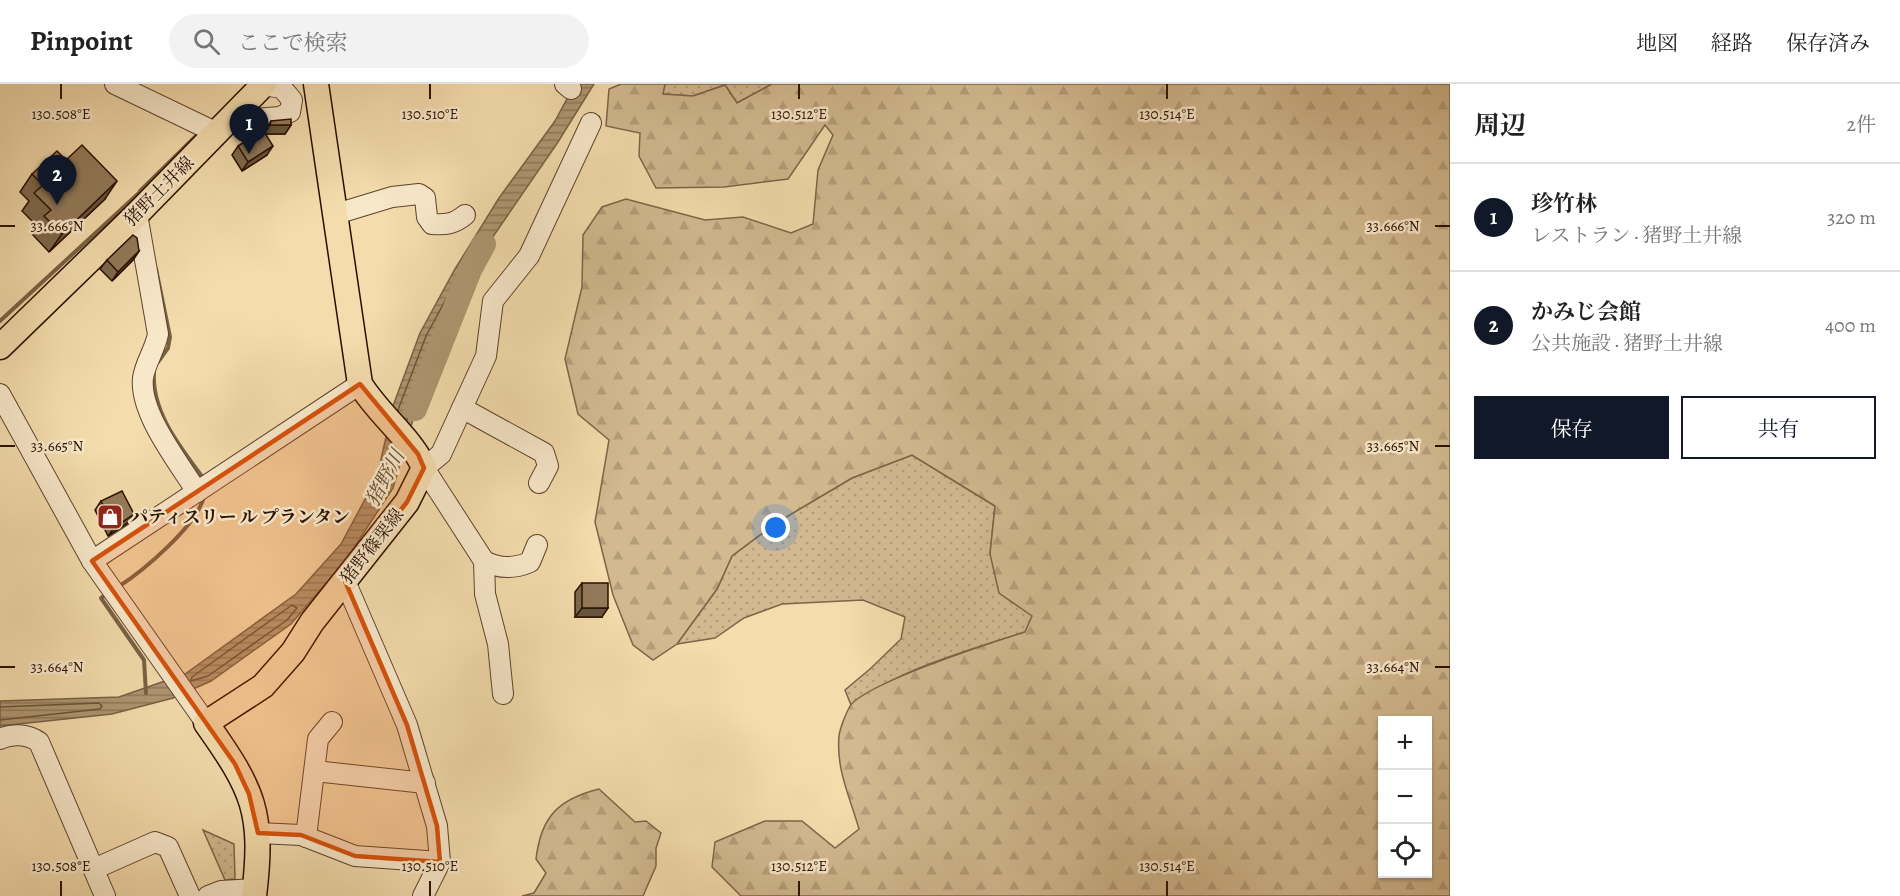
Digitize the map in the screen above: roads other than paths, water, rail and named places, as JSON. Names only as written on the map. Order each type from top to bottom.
[{"type":"main road","points":[[315,84],[360,384],[387,421],[421,461]]},
{"type":"main road","name":"猪野土井線","points":[[0,347],[137,214],[264,85]]},
{"type":"main road","name":"猪野篠栗線","points":[[206,723],[262,686],[293,652],[312,622],[407,502],[421,461]]},
{"type":"main road","points":[[206,723],[243,779],[255,812],[259,862],[254,893]]},
{"type":"street","points":[[115,84],[223,127],[280,117],[290,112],[292,100],[282,88],[264,85]]},
{"type":"street","points":[[537,545],[530,562],[519,567],[493,566],[484,561],[421,461],[441,454],[486,356],[493,301],[529,256],[591,123]]},
{"type":"street","points":[[336,214],[392,197],[419,194],[425,198],[427,217],[432,224],[447,225],[457,222],[465,215]]},
{"type":"street","points":[[137,214],[158,334],[156,346],[145,369],[144,393],[156,427],[197,492]]},
{"type":"street","points":[[92,561],[360,384]]},
{"type":"street","points":[[0,394],[92,561],[206,723]]},
{"type":"street","points":[[462,408],[544,453],[548,466],[539,483]]},
{"type":"street","points":[[484,561],[485,594],[498,644],[503,694]]},
{"type":"street","points":[[345,581],[399,705],[437,826],[440,862],[423,896]]},
{"type":"street","points":[[306,837],[318,739],[332,722]]},
{"type":"street","points":[[0,739],[6,736],[31,736],[39,742],[105,896]]},
{"type":"street","points":[[315,771],[425,783]]},
{"type":"street","points":[[258,833],[306,837],[355,856],[440,862]]},
{"type":"street","points":[[94,869],[155,842],[168,847],[190,896]]},
{"type":"street","points":[[208,896],[221,891],[254,893]]},
{"type":"water","points":[[575,84],[594,84],[558,142],[470,270],[424,382],[393,488],[346,560],[291,624],[211,681],[173,698],[112,714],[0,726],[0,701],[119,697],[185,674],[296,594],[341,544],[377,477],[393,406],[420,333],[455,269],[499,198],[555,121]]},
{"type":"waterway","points":[[142,197],[140,191],[199,133]]},
{"type":"waterway","points":[[0,321],[140,192]]},
{"type":"waterway","name":"猪野川","points":[[415,409],[470,270],[484,244]]},
{"type":"waterway","points":[[156,269],[170,337],[168,348],[158,362]]},
{"type":"waterway","points":[[154,371],[154,386],[162,415],[177,442],[204,479]]},
{"type":"waterway","points":[[118,587],[155,559],[181,533],[200,508],[204,496]]},
{"type":"waterway","points":[[107,594],[101,598],[144,660],[146,693]]},
{"type":"place","name":"珍竹林","points":[[249,154]]},
{"type":"place","name":"かみじ会館","points":[[57,205]]},
{"type":"place","name":"パティスリー ル プランタン","points":[[110,517]]}]
